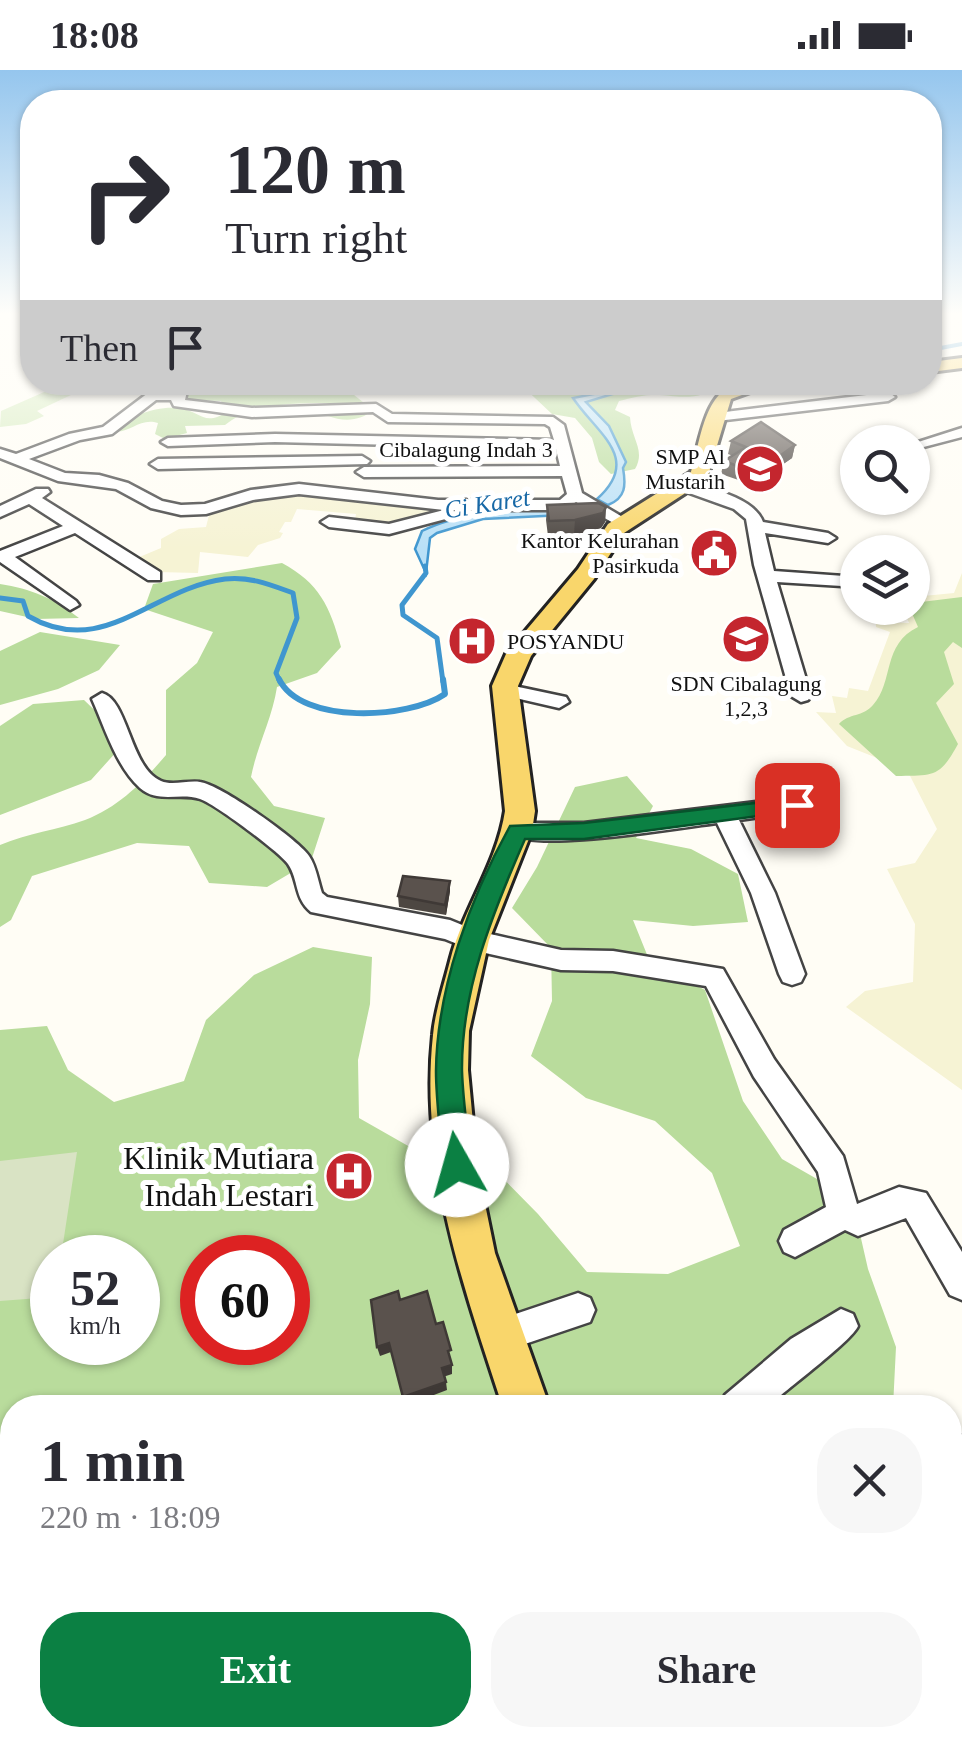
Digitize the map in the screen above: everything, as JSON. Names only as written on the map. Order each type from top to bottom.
[{"type":"main road","points":[[522,1395],[474,1253],[451,1111],[451,1031],[472,940],[517,831],[521,794],[505,690],[518,654],[586,574],[608,538],[612,517],[684,486],[700,475],[706,465],[720,402],[726,395]]},
{"type":"street","points":[[0,475],[12,459],[52,448],[87,430],[107,431],[153,396],[169,395]]},
{"type":"street","points":[[178,395],[179,403],[229,409],[376,408],[388,418],[543,419],[557,425],[568,472],[580,498],[612,517]]},
{"type":"street","points":[[717,417],[908,395]]},
{"type":"street","points":[[930,443],[962,432]]},
{"type":"street","points":[[168,442],[362,439],[561,445]]},
{"type":"street","name":"Cibalagung Indah 3","points":[[356,496],[363,466],[362,439]]},
{"type":"street","points":[[12,459],[63,478],[99,480],[167,508],[206,509],[299,489],[475,507],[564,505],[580,498]]},
{"type":"street","points":[[158,464],[363,466]]},
{"type":"street","name":"Cibalagung Indah 3","points":[[363,466],[568,472]]},
{"type":"street","points":[[0,512],[32,499],[63,478]]},
{"type":"street","points":[[684,486],[752,514],[801,696]]},
{"type":"street","points":[[236,500],[297,498],[378,508]]},
{"type":"street","points":[[32,499],[154,576]]},
{"type":"street","points":[[330,522],[389,528],[475,507]]},
{"type":"street","points":[[756,526],[828,538]]},
{"type":"street","points":[[2,557],[75,527]]},
{"type":"street","points":[[2,557],[70,605]]},
{"type":"street","points":[[766,576],[840,581]]},
{"type":"street","points":[[505,690],[559,702]]},
{"type":"street","points":[[102,699],[132,764],[150,784],[160,790],[198,789],[221,800],[299,860],[311,898],[320,905],[450,930],[472,940],[561,960],[613,961],[714,977],[764,1068],[832,1166],[844,1214]]},
{"type":"street","points":[[517,831],[584,831],[723,811],[797,805]]},
{"type":"street","points":[[723,811],[764,893],[792,974]]},
{"type":"street","points":[[844,1214],[858,1220],[900,1202],[914,1204],[922,1210],[962,1283]]},
{"type":"street","points":[[795,1241],[844,1214]]},
{"type":"street","points":[[501,1335],[578,1310]]},
{"type":"street","points":[[753,1395],[803,1351],[841,1326]]},
{"type":"shaded area","points":[[280,486],[329,486],[456,505],[410,517],[394,527],[355,520],[356,514],[297,509],[291,522],[285,522],[279,532],[283,533],[280,538],[258,545],[248,557],[200,552],[198,573],[157,572],[137,558],[161,548],[161,539],[179,529],[206,527],[210,511]]},
{"type":"shaded area","points":[[962,573],[962,1090],[846,1007],[865,991],[913,982],[915,924],[887,869],[915,863],[937,829],[907,770],[847,746],[816,712],[836,713],[832,696],[847,698],[849,688],[868,691],[890,632],[876,625],[930,625],[930,595],[954,593]]},
{"type":"green space","points":[[37,395],[71,395],[37,411],[44,416],[26,424],[0,427],[1,411]]},
{"type":"green space","points":[[181,395],[354,395],[373,410],[346,420],[328,416],[333,405],[326,403],[286,404],[247,413],[225,425],[185,426],[187,433],[165,439],[155,434],[158,423],[112,431],[155,410],[183,409],[208,418],[228,411],[221,401],[184,400]]},
{"type":"green space","points":[[532,395],[650,395],[619,401],[615,410],[630,417],[639,456],[635,469],[611,474],[599,462],[592,438],[575,418],[552,414]]},
{"type":"green space","points":[[282,563],[305,579],[321,597],[341,647],[317,673],[277,687],[251,777],[274,806],[325,818],[311,861],[267,887],[209,883],[189,846],[137,843],[32,876],[11,920],[0,927],[0,845],[97,815],[130,793],[166,755],[166,690],[197,663],[213,632],[144,609],[153,584]]},
{"type":"green space","points":[[0,584],[42,595],[79,618],[36,619],[0,611]]},
{"type":"green space","points":[[962,597],[962,648],[953,642],[944,652],[954,684],[936,703],[958,744],[946,764],[934,773],[896,776],[839,724],[869,709],[879,696],[899,643],[917,625],[930,625],[930,601]]},
{"type":"green space","points":[[40,632],[120,645],[99,670],[58,689],[0,705],[0,651]]},
{"type":"green space","points":[[84,700],[108,723],[118,750],[91,780],[0,815],[0,726],[33,704]]},
{"type":"green space","points":[[627,776],[653,806],[636,838],[691,849],[738,874],[748,922],[693,926],[633,920],[650,962],[705,990],[743,1101],[782,1159],[852,1199],[868,1269],[896,1347],[894,1395],[0,1395],[0,1030],[47,1026],[68,1070],[114,1102],[184,1081],[206,1020],[254,975],[313,947],[372,957],[370,1004],[358,1060],[359,1118],[417,1151],[487,1162],[587,1272],[668,1274],[740,1246],[712,1173],[655,1121],[586,1098],[531,1056],[552,1001],[551,948],[512,908],[537,867],[575,787]]},
{"type":"green space","points":[[77,1152],[64,1235],[30,1235],[30,1299],[0,1301],[0,1161]]},
{"type":"water","points":[[609,395],[586,402],[609,426],[626,462],[623,490],[608,505],[597,499],[610,484],[616,458],[573,398]]},
{"type":"water","points":[[562,509],[584,514],[483,519],[437,533],[430,538],[426,573],[415,549],[422,531],[455,519],[491,512]]},
{"type":"building","points":[[761,422],[795,445],[756,473],[724,461],[746,447],[731,441]]},
{"type":"building","points":[[598,503],[606,507],[603,513],[549,521],[547,505]]},
{"type":"building","points":[[403,876],[450,881],[445,905],[398,896]]},
{"type":"building","points":[[398,1291],[400,1300],[427,1291],[436,1324],[443,1322],[451,1350],[448,1351],[452,1365],[442,1368],[446,1382],[402,1395],[389,1343],[377,1347],[371,1300]]},
{"type":"waterway","name":"Ci Karet","points":[[425,566],[426,573],[402,605],[403,615],[437,638],[443,682]]},
{"type":"waterway","name":"Ci Karet","points":[[0,598],[23,601],[28,616],[55,627],[81,630],[128,617],[199,585],[234,578],[268,584],[293,593],[297,618],[276,673],[280,682]]},
{"type":"waterway","name":"Ci Karet","points":[[279,679],[291,694],[309,704],[357,713],[407,709],[428,702],[445,694],[443,679]]},
{"type":"place","name":"SMP Al Mustarih","points":[[760,469]]},
{"type":"place","name":"Kantor Kelurahan Pasirkuda","points":[[714,553]]},
{"type":"place","name":"SDN Cibalagung 1,2,3","points":[[746,639]]},
{"type":"place","name":"POSYANDU","points":[[472,641]]},
{"type":"place","name":"Klinik Mutiara Indah Lestari","points":[[349,1176]]},
{"type":"route","points":[[457,1165],[449,1070],[456,1000],[472,940],[517,831],[584,831],[723,811],[797,805]]}]
